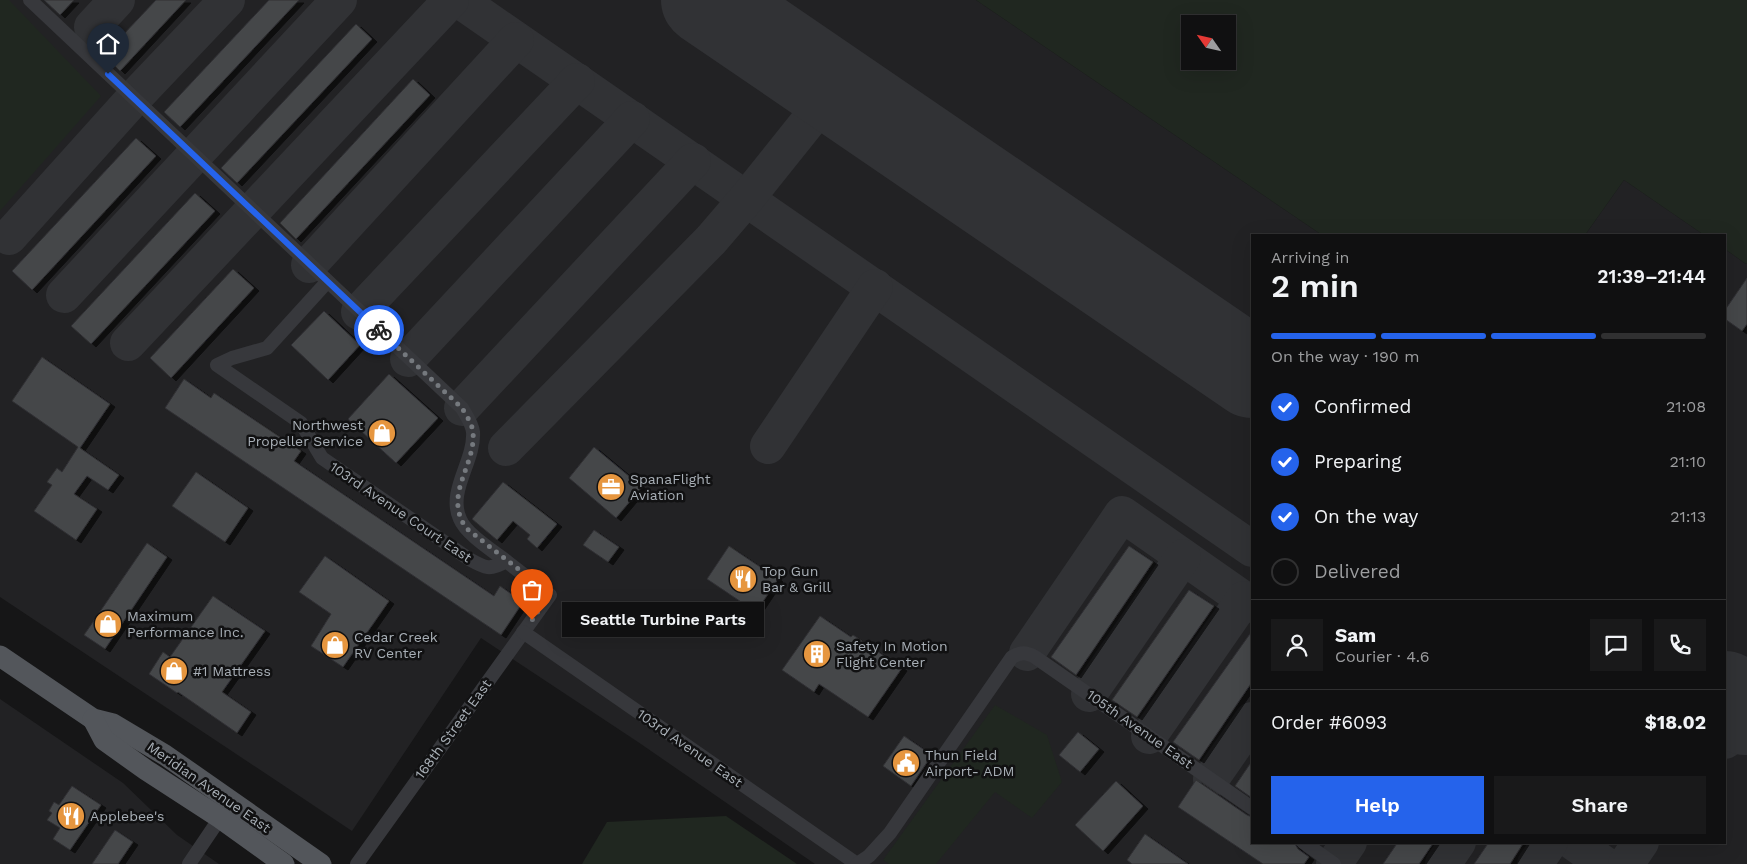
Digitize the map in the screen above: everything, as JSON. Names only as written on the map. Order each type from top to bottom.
[{"type":"main road","name":"Meridian Avenue East","points":[[0,656],[93,719],[113,724],[158,750],[321,864]]},
{"type":"main road","name":"Meridian Avenue East","points":[[93,719],[104,740],[220,818],[284,864]]},
{"type":"street","points":[[30,0],[462,408],[471,423],[473,445],[458,493],[457,507],[460,519],[466,528],[506,561]]},
{"type":"street","name":"103rd Avenue Court East","points":[[327,282],[267,348],[232,358],[217,365],[301,423],[322,458],[469,559],[489,568],[498,566],[506,561]]},
{"type":"street","name":"168th Street East","points":[[357,864],[550,594],[506,561]]},
{"type":"street","name":"103rd Avenue East","points":[[523,632],[857,864]]},
{"type":"street","name":"105th Avenue East","points":[[857,864],[869,856],[890,833],[1012,656],[1019,653],[1026,652],[1035,656],[1251,807]]},
{"type":"street","points":[[189,864],[220,818]]},
{"type":"street","points":[[1306,844],[1334,864]]},
{"type":"shaded area","points":[[0,0],[976,0],[1321,234],[1251,234],[1251,844],[1726,844],[1726,250],[1747,263],[1747,864],[815,864],[638,742],[481,638],[352,831],[0,597]]},
{"type":"shaded area","points":[[0,0],[9,0],[101,96],[0,211]]},
{"type":"shaded area","points":[[976,0],[1747,0],[1747,263],[1726,250],[1726,234],[1703,234],[1624,180],[1586,234],[1321,234]]},
{"type":"shaded area","points":[[1624,180],[1703,234],[1586,234]]},
{"type":"shaded area","points":[[0,699],[123,783],[177,835],[219,864],[0,864]]},
{"type":"shaded area","points":[[995,705],[1047,735],[1062,782],[1032,818],[995,792],[936,864],[889,864],[883,860]]},
{"type":"shaded area","points":[[726,816],[797,864],[582,864],[607,822]]},
{"type":"building","points":[[44,0],[74,0],[60,15]]},
{"type":"building","points":[[156,0],[186,0],[120,71],[104,55]]},
{"type":"building","points":[[269,0],[299,0],[180,127],[164,112]]},
{"type":"building","points":[[356,24],[372,39],[237,183],[221,168]]},
{"type":"building","points":[[413,79],[430,95],[296,239],[280,223]]},
{"type":"building","points":[[136,138],[156,156],[32,290],[12,271]]},
{"type":"building","points":[[195,193],[215,211],[91,344],[71,326]]},
{"type":"building","points":[[233,269],[254,288],[171,378],[150,358]]},
{"type":"building","points":[[1747,278],[1747,324],[1742,331],[1726,320],[1726,309]]},
{"type":"building","points":[[324,311],[360,345],[328,380],[291,345]]},
{"type":"building","points":[[42,357],[110,404],[80,448],[119,475],[108,490],[87,476],[74,494],[97,509],[76,540],[34,511],[52,485],[47,482],[57,468],[62,472],[78,447],[12,401]]},
{"type":"building","points":[[389,374],[438,418],[396,463],[348,419]]},
{"type":"building","points":[[184,379],[211,398],[214,393],[301,451],[294,461],[494,596],[500,586],[523,602],[501,635],[165,408]]},
{"type":"building","points":[[594,447],[642,487],[616,518],[569,478]]},
{"type":"building","points":[[196,472],[248,508],[225,542],[172,506]]},
{"type":"building","points":[[503,482],[557,524],[537,548],[527,539],[530,535],[513,521],[497,540],[472,519]]},
{"type":"building","points":[[594,530],[619,547],[608,562],[583,545]]},
{"type":"building","points":[[147,543],[167,557],[105,649],[84,635]]},
{"type":"building","name":"Top Gun Bar & Grill","points":[[729,546],[778,579],[756,612],[707,579]]},
{"type":"building","points":[[1129,546],[1153,562],[1076,675],[1051,657]]},
{"type":"building","points":[[325,556],[389,601],[343,667],[311,646],[331,614],[299,592]]},
{"type":"building","points":[[1189,590],[1214,606],[1137,717],[1112,700]]},
{"type":"building","points":[[213,596],[265,631],[222,692],[251,712],[237,733],[149,674],[163,652],[170,657]]},
{"type":"building","points":[[820,616],[851,637],[853,635],[902,668],[868,717],[819,684],[814,692],[782,670]]},
{"type":"building","points":[[1251,632],[1251,683],[1199,760],[1173,742]]},
{"type":"building","points":[[1078,732],[1099,749],[1080,772],[1059,755]]},
{"type":"building","points":[[904,736],[932,755],[911,786],[883,766]]},
{"type":"building","points":[[1251,762],[1251,797],[1235,786]]},
{"type":"building","points":[[1196,780],[1251,817],[1251,844],[1295,844],[1298,849],[1309,857],[1304,864],[1263,864],[1178,807]]},
{"type":"building","points":[[1116,781],[1143,806],[1103,851],[1075,825]]},
{"type":"building","name":"Applebee's","points":[[72,786],[101,805],[70,850],[53,839],[60,828],[47,820],[52,813],[49,811],[54,802],[59,805]]},
{"type":"building","points":[[115,830],[133,842],[118,864],[92,864]]},
{"type":"building","points":[[1145,834],[1188,864],[1132,864],[1127,860]]},
{"type":"building","points":[[1397,844],[1433,844],[1419,864],[1383,864]]},
{"type":"building","points":[[1488,844],[1523,844],[1510,864],[1474,864]]},
{"type":"taxiway","points":[[92,27],[117,0]]},
{"type":"taxiway","points":[[9,237],[134,98],[227,0]]},
{"type":"taxiway","points":[[64,295],[339,0]]},
{"type":"taxiway","points":[[128,343],[451,0]]},
{"type":"taxiway","points":[[459,0],[1251,548]]},
{"type":"taxiway","points":[[309,265],[516,40]]},
{"type":"taxiway","points":[[359,312],[577,81]]},
{"type":"taxiway","points":[[506,448],[711,240],[835,88]]},
{"type":"taxiway","points":[[408,359],[632,119]]},
{"type":"taxiway","points":[[462,408],[693,161]]},
{"type":"taxiway","points":[[768,446],[875,287]]},
{"type":"taxiway","points":[[1027,653],[1122,514],[1251,604]]},
{"type":"taxiway","points":[[1089,694],[1183,557]]},
{"type":"taxiway","points":[[1149,736],[1244,599]]},
{"type":"taxiway","points":[[1726,739],[1747,707]]},
{"type":"taxiway","points":[[1211,779],[1251,721]]},
{"type":"taxiway","points":[[1334,864],[1348,844]]},
{"type":"taxiway","points":[[1443,864],[1457,844]]},
{"type":"taxiway","points":[[1535,864],[1549,844]]},
{"type":"taxiway","points":[[1576,844],[1604,864]]},
{"type":"taxiway","points":[[1626,864],[1640,844]]},
{"type":"runway","points":[[706,0],[1251,372]]},
{"type":"runway","points":[[1726,697],[1745,710]]},
{"type":"way so far","points":[[379,330],[462,408],[471,423],[473,445],[458,493],[457,507],[460,519],[466,528],[550,594],[532,620]]},
{"type":"place","name":"Northwest Propeller Service","points":[[382,433]]},
{"type":"place","name":"SpanaFlight Aviation","points":[[611,487]]},
{"type":"place","name":"Top Gun Bar & Grill","points":[[743,579]]},
{"type":"place","name":"Seattle Turbine Parts","points":[[532,620]]},
{"type":"place","name":"Maximum Performance Inc.","points":[[108,624]]},
{"type":"place","name":"Cedar Creek RV Center","points":[[335,645]]},
{"type":"place","name":"Safety In Motion Flight Center","points":[[817,654]]},
{"type":"place","name":"#1 Mattress","points":[[174,671]]},
{"type":"place","name":"Thun Field Airport- ADM","points":[[906,763]]},
{"type":"place","name":"Applebee's","points":[[71,816]]},
{"type":"route","points":[[108,74],[379,330]]}]
